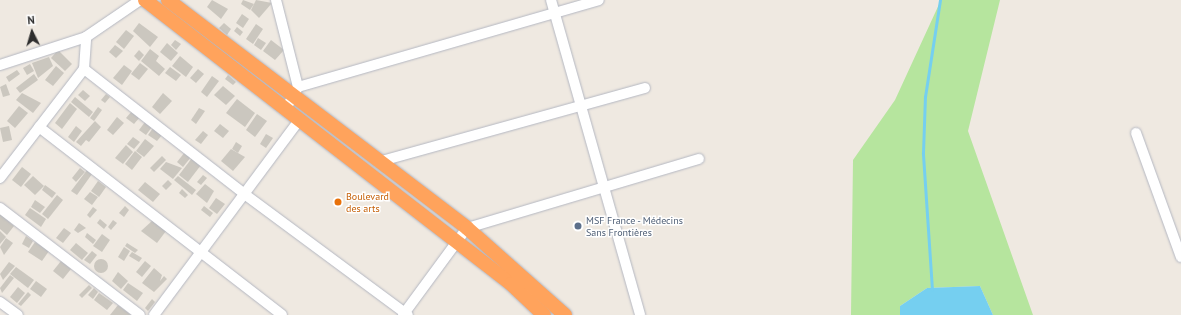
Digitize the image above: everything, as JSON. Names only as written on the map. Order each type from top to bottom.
[{"type":"highway","points":[[145,0],[292,98],[300,119],[456,242],[544,315]]},
{"type":"highway","points":[[168,0],[292,98],[467,228],[565,315]]},
{"type":"street","points":[[0,66],[86,37],[140,0]]},
{"type":"street","points":[[276,0],[292,98],[554,13],[599,0]]},
{"type":"street","points":[[551,0],[640,315]]},
{"type":"street","points":[[0,178],[84,69],[86,37]]},
{"type":"street","points":[[84,69],[243,193],[406,314],[467,228],[699,159]]},
{"type":"street","points":[[378,162],[645,88]]},
{"type":"street","points":[[154,315],[243,193],[300,119]]},
{"type":"street","points":[[39,128],[282,315]]},
{"type":"street","points":[[1136,133],[1179,243],[1181,257]]},
{"type":"street","points":[[0,208],[140,315]]},
{"type":"street","points":[[0,302],[18,315]]},
{"type":"green space","points":[[941,0],[1000,0],[968,131],[1033,315],[993,315],[980,286],[927,288],[900,306],[900,315],[851,315],[853,160],[895,100]]},
{"type":"water","points":[[980,286],[993,315],[900,315],[900,306],[927,288]]},
{"type":"building","points":[[212,0],[228,9],[221,19],[207,7]]},
{"type":"building","points":[[243,0],[254,4],[250,10],[241,4]]},
{"type":"building","points":[[256,0],[272,3],[259,18],[251,10]]},
{"type":"building","points":[[242,14],[249,19],[243,28],[236,23]]},
{"type":"building","points":[[139,23],[158,37],[150,47],[133,31]]},
{"type":"building","points":[[224,23],[231,29],[227,35],[219,28]]},
{"type":"building","points":[[256,24],[263,29],[253,44],[246,39]]},
{"type":"building","points":[[237,27],[243,32],[240,36],[234,31]]},
{"type":"building","points":[[126,30],[134,36],[124,49],[116,42]]},
{"type":"building","points":[[258,38],[266,43],[261,50],[254,45]]},
{"type":"building","points":[[175,40],[181,44],[176,50],[171,45]]},
{"type":"building","points":[[271,40],[284,50],[275,60],[263,51]]},
{"type":"building","points":[[167,43],[178,53],[171,61],[160,52]]},
{"type":"building","points":[[115,45],[123,51],[116,58],[109,52]]},
{"type":"building","points":[[150,49],[159,56],[156,61],[165,69],[159,76],[141,61]]},
{"type":"building","points":[[58,50],[72,64],[65,71],[51,58]]},
{"type":"building","points":[[139,50],[144,55],[139,61],[134,56]]},
{"type":"building","points":[[180,56],[193,67],[186,77],[172,66]]},
{"type":"building","points":[[49,57],[53,66],[38,78],[32,63]]},
{"type":"building","points":[[140,63],[148,69],[139,80],[131,74]]},
{"type":"building","points":[[30,64],[34,71],[27,75],[23,68]]},
{"type":"building","points":[[124,65],[132,71],[122,85],[113,78]]},
{"type":"building","points":[[56,66],[64,73],[53,86],[45,80]]},
{"type":"building","points":[[170,67],[181,75],[176,81],[165,73]]},
{"type":"building","points":[[198,69],[204,74],[196,83],[190,78]]},
{"type":"building","points":[[17,70],[20,74],[9,82],[6,77]]},
{"type":"building","points":[[34,74],[38,80],[20,93],[16,88]]},
{"type":"building","points":[[228,75],[236,82],[233,85],[225,79]]},
{"type":"building","points":[[212,76],[219,81],[207,97],[201,92]]},
{"type":"building","points":[[6,84],[10,95],[3,97],[0,87]]},
{"type":"building","points":[[223,86],[235,96],[226,105],[214,95]]},
{"type":"building","points":[[83,90],[90,96],[85,101],[78,95]]},
{"type":"building","points":[[22,93],[41,103],[33,113],[16,100]]},
{"type":"building","points":[[163,93],[172,101],[160,114],[152,107]]},
{"type":"building","points":[[106,94],[110,97],[105,103],[101,100]]},
{"type":"building","points":[[75,97],[93,112],[89,117],[71,102]]},
{"type":"building","points":[[237,99],[255,113],[245,127],[226,113]]},
{"type":"building","points":[[70,103],[77,109],[62,129],[55,123]]},
{"type":"building","points":[[19,106],[28,113],[15,128],[7,121]]},
{"type":"building","points":[[98,107],[102,110],[94,121],[90,118]]},
{"type":"building","points":[[199,108],[205,111],[196,124],[191,120]]},
{"type":"building","points":[[132,111],[140,117],[134,124],[126,118]]},
{"type":"building","points":[[257,114],[267,121],[255,137],[246,130]]},
{"type":"building","points":[[117,117],[124,123],[113,135],[107,130]]},
{"type":"building","points":[[95,121],[101,127],[89,142],[86,140],[81,146],[76,142]]},
{"type":"building","points":[[145,122],[152,127],[146,135],[139,130]]},
{"type":"building","points":[[220,124],[229,131],[223,138],[214,131]]},
{"type":"building","points":[[9,126],[12,140],[3,142],[0,128]]},
{"type":"building","points":[[76,126],[82,131],[74,142],[68,137]]},
{"type":"building","points":[[153,128],[162,135],[157,141],[148,135]]},
{"type":"building","points":[[203,131],[208,135],[201,144],[195,140]]},
{"type":"building","points":[[266,134],[273,138],[266,148],[260,144]]},
{"type":"building","points":[[133,137],[140,142],[134,149],[127,144]]},
{"type":"building","points":[[145,139],[154,146],[144,157],[136,151]]},
{"type":"building","points":[[236,142],[242,146],[238,153],[232,149]]},
{"type":"building","points":[[126,145],[133,152],[123,164],[115,158]]},
{"type":"building","points":[[231,149],[245,157],[233,171],[221,161]]},
{"type":"building","points":[[135,151],[142,157],[132,170],[125,164]]},
{"type":"building","points":[[185,152],[191,157],[183,167],[177,162]]},
{"type":"building","points":[[162,156],[166,160],[154,172],[150,168]]},
{"type":"building","points":[[192,158],[201,165],[188,182],[179,175]]},
{"type":"building","points":[[166,162],[182,168],[173,179],[160,169]]},
{"type":"building","points":[[22,167],[31,174],[21,187],[12,180]]},
{"type":"building","points":[[80,168],[85,172],[76,182],[72,178]]},
{"type":"building","points":[[87,170],[92,174],[77,195],[71,191]]},
{"type":"building","points":[[203,175],[207,178],[201,185],[197,182]]},
{"type":"building","points":[[33,176],[44,186],[35,195],[24,185]]},
{"type":"building","points":[[178,176],[196,190],[192,195],[174,180]]},
{"type":"building","points":[[168,180],[172,184],[166,190],[162,186]]},
{"type":"building","points":[[98,181],[106,187],[99,197],[91,191]]},
{"type":"building","points":[[145,182],[160,194],[153,202],[138,190]]},
{"type":"building","points":[[205,184],[214,191],[207,203],[196,194]]},
{"type":"building","points":[[45,185],[56,193],[52,198],[42,190]]},
{"type":"building","points":[[182,189],[188,195],[185,198],[179,193]]},
{"type":"building","points":[[90,192],[98,197],[92,205],[84,199]]},
{"type":"building","points":[[57,195],[63,200],[48,219],[42,214]]},
{"type":"building","points":[[216,198],[225,204],[217,214],[209,208]]},
{"type":"building","points":[[35,200],[45,207],[40,213],[31,207]]},
{"type":"building","points":[[125,206],[129,210],[124,217],[119,213]]},
{"type":"building","points":[[204,206],[213,213],[210,217],[201,210]]},
{"type":"building","points":[[93,207],[97,210],[90,218],[87,215]]},
{"type":"building","points":[[30,208],[46,219],[41,227],[25,215]]},
{"type":"building","points":[[0,214],[14,226],[7,235],[0,229]]},
{"type":"building","points":[[100,219],[107,225],[104,229],[97,223]]},
{"type":"building","points":[[113,220],[117,223],[111,230],[108,227]]},
{"type":"building","points":[[153,220],[166,231],[157,243],[141,231]]},
{"type":"building","points":[[79,223],[86,228],[78,233],[74,230]]},
{"type":"building","points":[[64,228],[71,233],[63,243],[56,238]]},
{"type":"building","points":[[0,231],[6,237],[0,244]]},
{"type":"building","points":[[87,233],[96,240],[93,244],[85,237]]},
{"type":"building","points":[[102,234],[110,240],[102,252],[93,246]]},
{"type":"building","points":[[26,236],[33,241],[29,248],[22,244]]},
{"type":"building","points":[[6,238],[13,243],[4,255],[0,247]]},
{"type":"building","points":[[35,242],[49,251],[42,261],[28,252]]},
{"type":"building","points":[[76,243],[88,253],[82,260],[70,250]]},
{"type":"building","points":[[127,243],[138,250],[135,253],[125,246]]},
{"type":"building","points":[[124,247],[130,251],[124,261],[118,257]]},
{"type":"building","points":[[92,251],[97,255],[90,264],[84,260]]},
{"type":"building","points":[[132,252],[142,258],[139,262],[129,256]]},
{"type":"building","points":[[101,259],[106,261],[108,266],[106,271],[101,273],[96,271],[94,266],[96,261]]},
{"type":"building","points":[[61,261],[71,269],[63,279],[53,271]]},
{"type":"building","points":[[145,261],[151,266],[142,277],[136,272]]},
{"type":"building","points":[[9,262],[15,266],[3,280],[0,274]]},
{"type":"building","points":[[16,267],[34,280],[28,288],[10,274]]},
{"type":"building","points":[[154,268],[162,275],[160,281],[164,276],[167,279],[154,292],[142,283]]},
{"type":"building","points":[[118,272],[128,281],[121,289],[112,281]]},
{"type":"building","points":[[10,275],[14,278],[2,293],[0,288]]},
{"type":"building","points":[[36,281],[47,289],[41,297],[30,289]]},
{"type":"building","points":[[128,283],[143,293],[137,301],[123,290]]},
{"type":"building","points":[[89,285],[92,288],[82,298],[79,295]]},
{"type":"building","points":[[18,287],[25,293],[17,303],[10,297]]},
{"type":"building","points":[[94,288],[98,292],[93,299],[88,295]]},
{"type":"building","points":[[28,292],[31,295],[21,306],[18,304]]},
{"type":"building","points":[[99,293],[113,303],[107,310],[94,300]]},
{"type":"building","points":[[152,299],[155,302],[148,311],[145,308]]},
{"type":"building","points":[[118,305],[131,315],[110,315]]},
{"type":"waterway","points":[[932,290],[923,153],[925,97],[940,0]]},
{"type":"place","name":"Boulevard des arts","points":[[338,202]]},
{"type":"place","name":"MSF France - Médecins Sans Frontières","points":[[578,226]]}]
